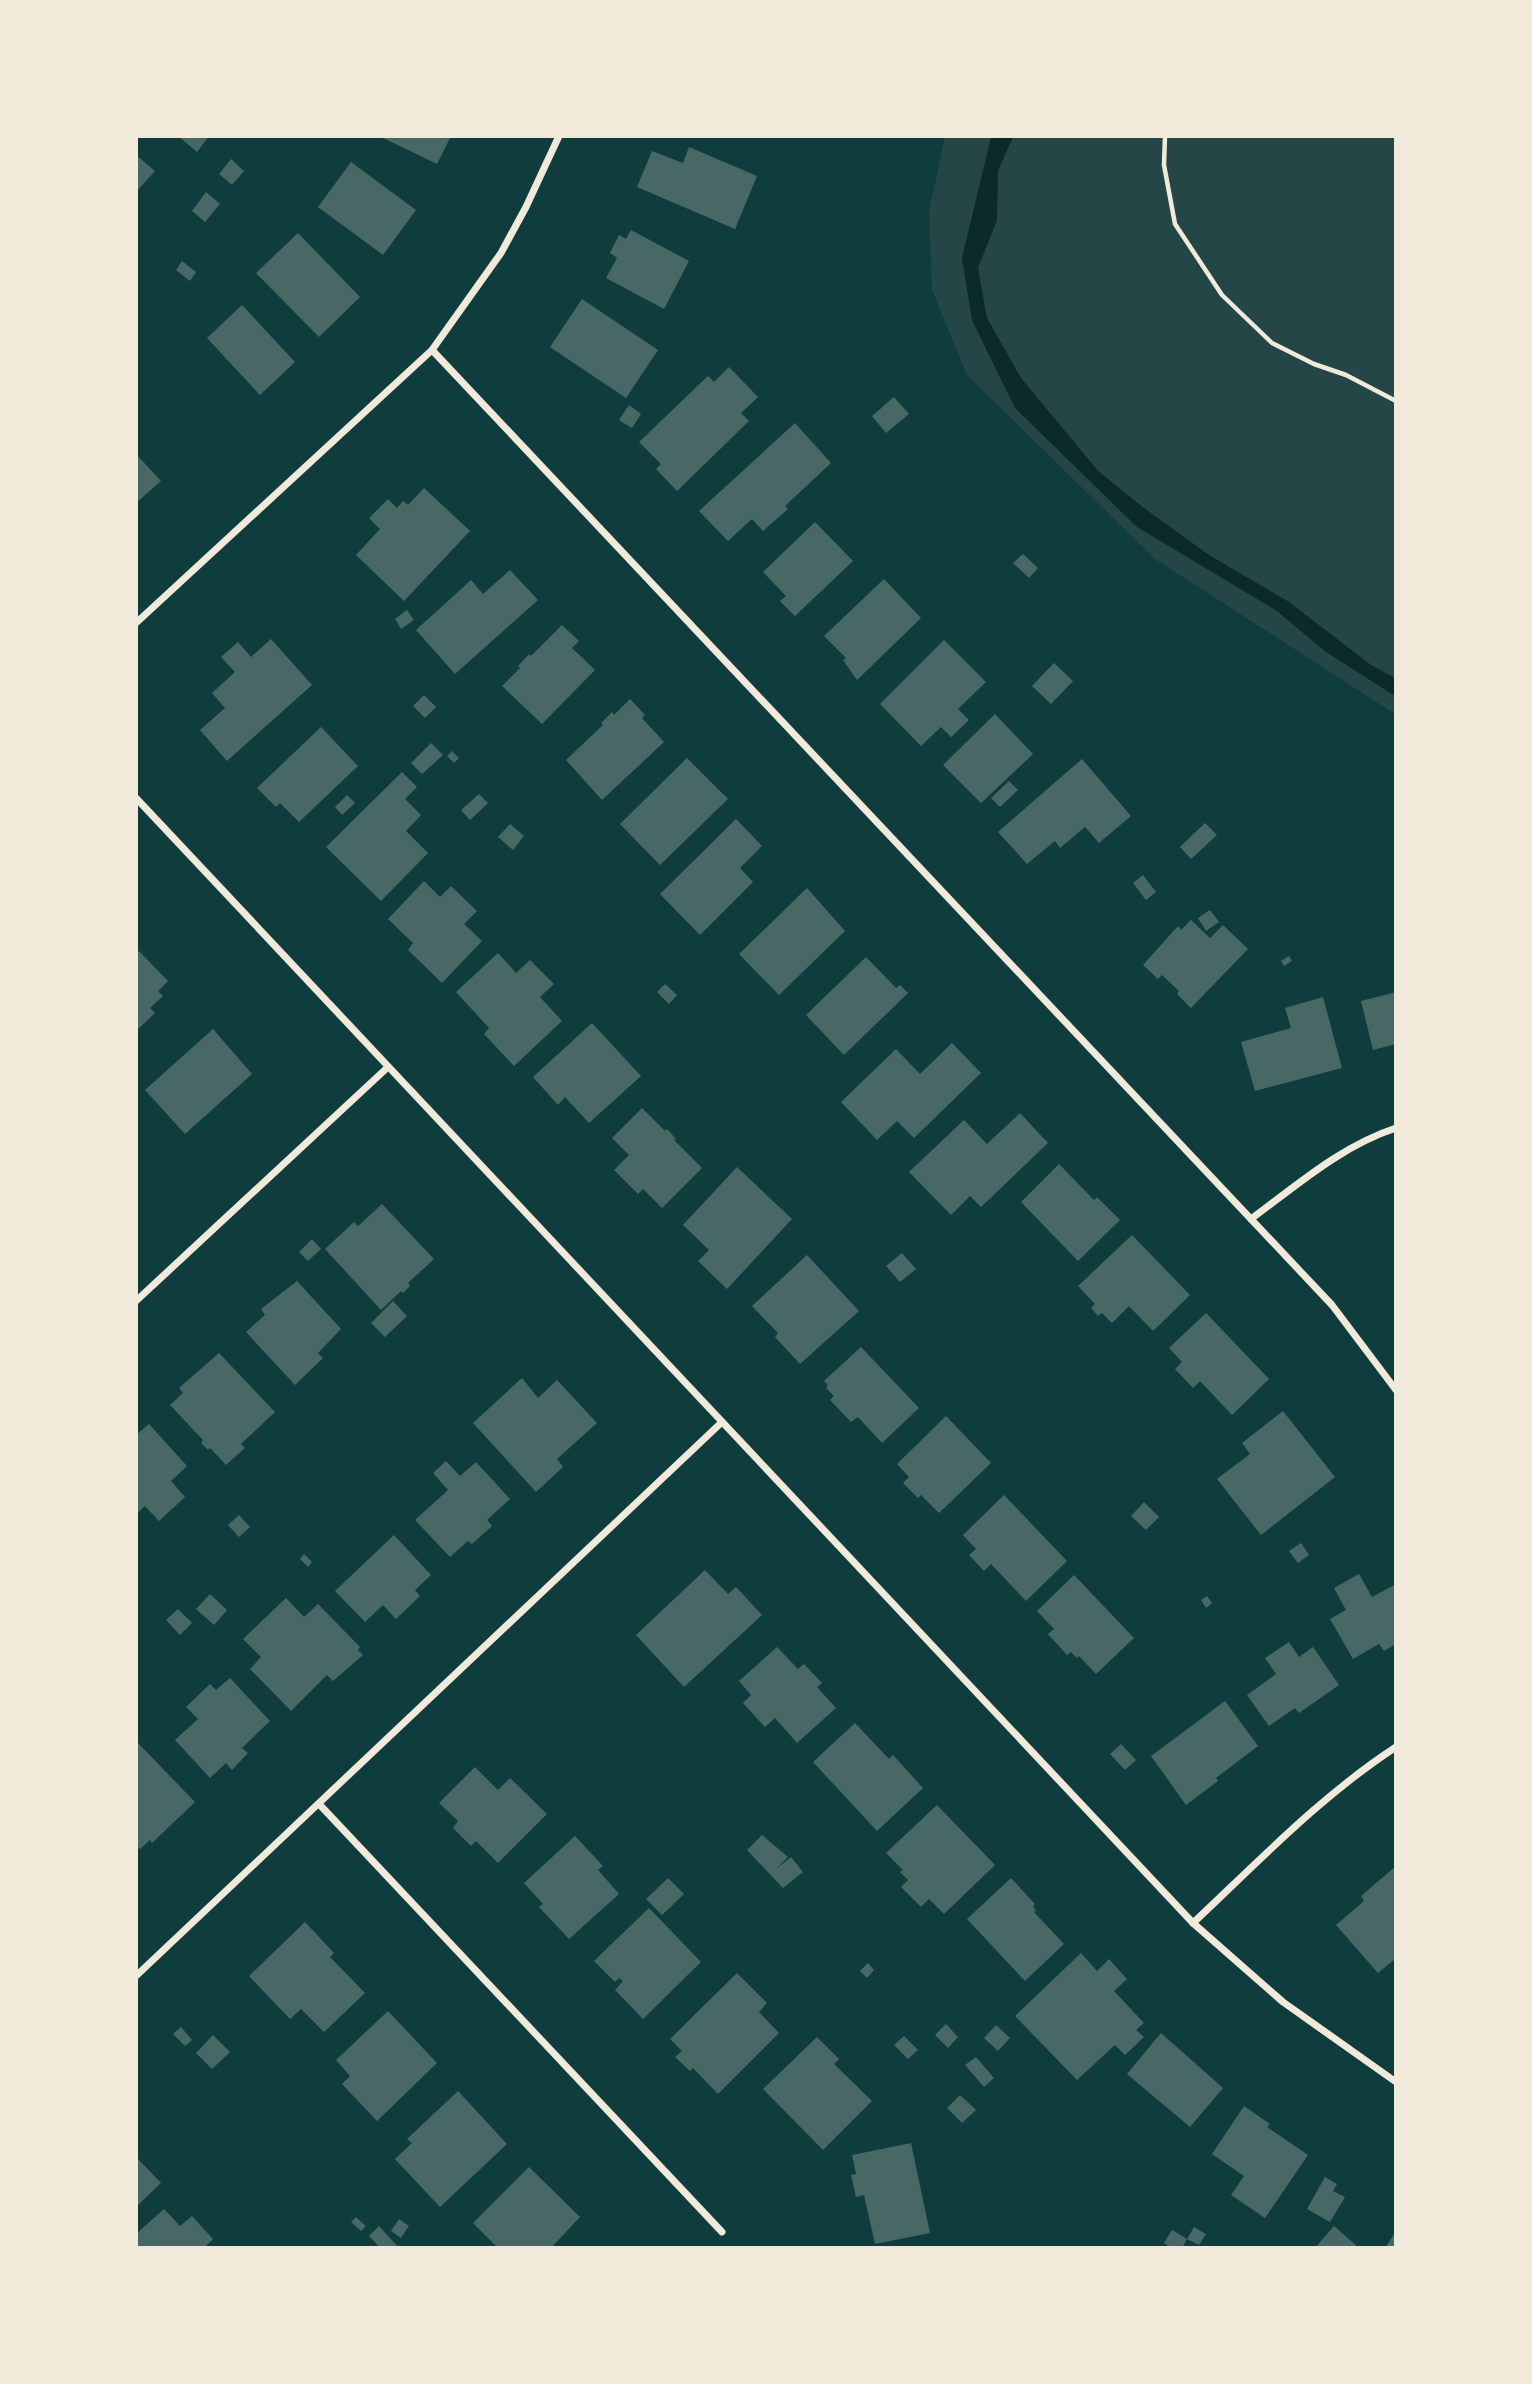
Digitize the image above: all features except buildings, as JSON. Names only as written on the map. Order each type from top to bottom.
[{"type":"street","points":[[136,623],[432,350],[501,253],[559,136]]},
{"type":"street","points":[[432,350],[1332,1305],[1395,1390]]},
{"type":"street","points":[[136,798],[1193,1923],[1283,2003],[1395,2082]]},
{"type":"street","points":[[136,1301],[388,1067]]},
{"type":"street","points":[[1251,1219],[1335,1157],[1395,1128]]},
{"type":"street","points":[[136,1976],[320,1805],[722,1422]]},
{"type":"street","points":[[1193,1923],[1326,1799],[1395,1747]]},
{"type":"street","points":[[320,1805],[722,2232]]},
{"type":"path","points":[[1165,136],[1164,165],[1175,224],[1222,295],[1272,342],[1314,364],[1346,375],[1395,401]]},
{"type":"shaded area","points":[[945,137],[1395,137],[1395,714],[1155,559],[967,375],[932,290],[929,211]]},
{"type":"shaded area","points":[[991,137],[1013,137],[998,171],[997,220],[978,268],[987,318],[1021,378],[1098,471],[1209,555],[1289,602],[1371,665],[1395,678],[1395,696],[1326,652],[1277,611],[1137,527],[1015,408],[972,320],[962,258]]}]
